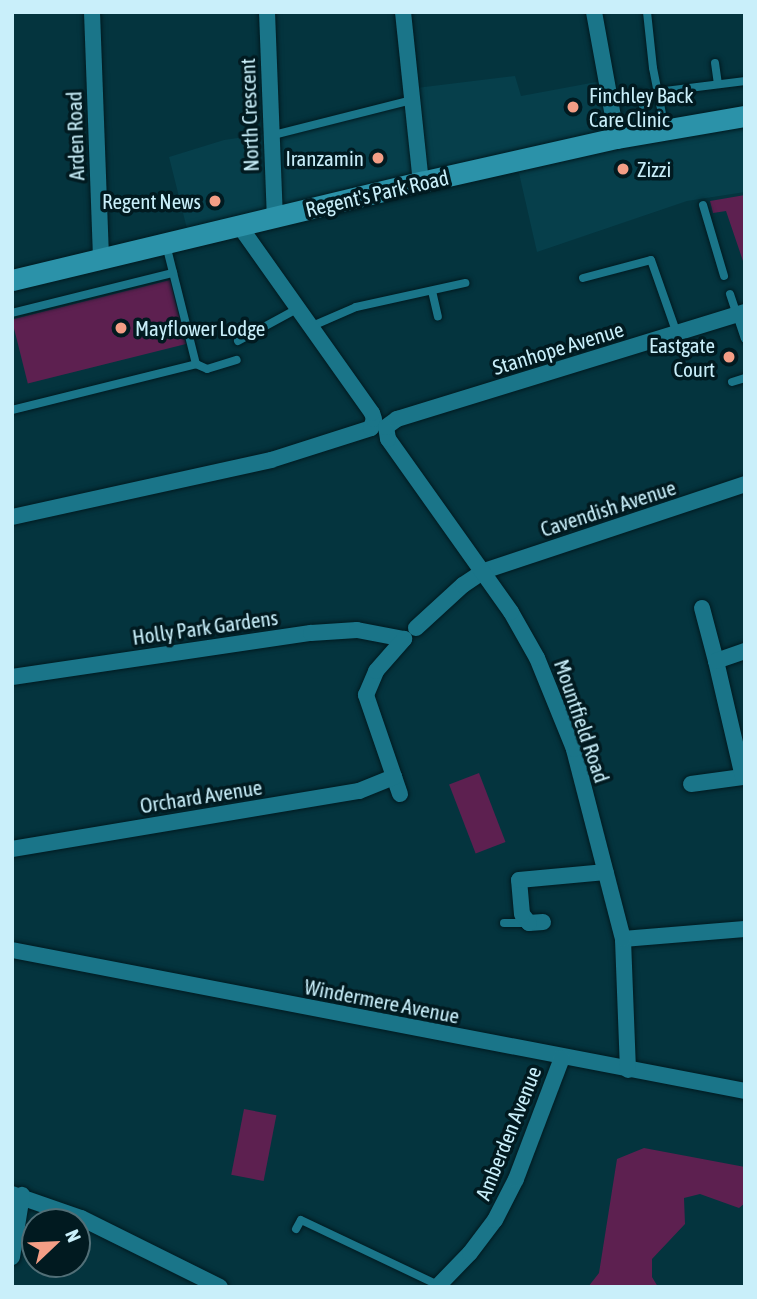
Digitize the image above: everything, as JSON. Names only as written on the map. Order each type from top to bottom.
[{"type":"main road","name":"Regent's Park Road","points":[[12,281],[421,182],[665,128],[745,116]]},
{"type":"street","name":"Arden Road","points":[[92,12],[101,258]]},
{"type":"street","name":"North Crescent","points":[[267,12],[275,217]]},
{"type":"street","points":[[403,12],[421,182]]},
{"type":"street","points":[[594,12],[617,138]]},
{"type":"street","name":"Mountfield Road","points":[[239,225],[484,571],[537,658],[574,750],[623,939],[628,1070]]},
{"type":"street","name":"Stanhope Avenue","points":[[12,517],[271,460],[741,313]]},
{"type":"street","name":"Cavendish Avenue","points":[[394,777],[366,695],[376,671],[410,634],[463,584],[484,571],[745,484]]},
{"type":"street","points":[[691,784],[744,777],[702,608]]},
{"type":"street","name":"Holly Park Gardens","points":[[12,677],[311,633],[357,630],[410,634]]},
{"type":"street","points":[[716,661],[745,651]]},
{"type":"street","points":[[394,777],[400,794]]},
{"type":"street","name":"Orchard Avenue","points":[[12,849],[359,791],[394,777]]},
{"type":"street","points":[[536,922],[522,914],[519,880],[606,872]]},
{"type":"street","points":[[623,939],[745,929]]},
{"type":"street","name":"Windermere Avenue","points":[[12,950],[562,1058],[745,1091]]},
{"type":"street","name":"Amberden Avenue","points":[[437,1286],[470,1253],[495,1220],[516,1179],[562,1058]]},
{"type":"street","points":[[12,1257],[17,1195],[81,1217],[220,1287]]},
{"type":"lane","points":[[647,12],[657,92],[665,128]]},
{"type":"lane","points":[[715,63],[718,84]]},
{"type":"lane","points":[[657,92],[745,81]]},
{"type":"lane","points":[[611,98],[641,94],[643,106]]},
{"type":"lane","points":[[270,136],[412,100]]},
{"type":"lane","points":[[703,205],[724,276]]},
{"type":"lane","points":[[166,243],[196,364]]},
{"type":"lane","points":[[583,278],[651,260],[677,334]]},
{"type":"lane","points":[[12,313],[173,273]]},
{"type":"lane","points":[[309,327],[356,307],[465,283]]},
{"type":"lane","points":[[432,291],[438,316]]},
{"type":"lane","points":[[730,294],[741,313],[745,339]]},
{"type":"lane","points":[[238,341],[297,309]]},
{"type":"lane","points":[[12,410],[196,364],[207,369],[237,359]]},
{"type":"lane","points":[[733,382],[745,378]]},
{"type":"lane","points":[[504,923],[536,922]]},
{"type":"lane","points":[[296,1229],[301,1220],[437,1286]]},
{"type":"shaded area","points":[[515,76],[521,96],[607,80],[617,137],[745,115],[745,192],[687,201],[537,252],[516,160],[189,237],[169,157],[224,140],[270,133],[393,102],[409,97],[408,89]]},
{"type":"shaded area","points":[[745,195],[744,264],[726,211],[713,213],[710,201]]},
{"type":"shaded area","points":[[170,280],[186,344],[28,383],[12,319]]},
{"type":"shaded area","points":[[479,773],[506,842],[476,854],[449,784]]},
{"type":"shaded area","points":[[244,1109],[276,1115],[264,1181],[231,1175]]},
{"type":"shaded area","points":[[644,1148],[745,1167],[745,1203],[739,1208],[700,1194],[684,1198],[685,1224],[652,1259],[652,1277],[658,1287],[588,1287],[599,1273],[617,1159]]},
{"type":"place","name":"Finchley Back Care Clinic","points":[[573,107]]},
{"type":"place","name":"Iranzamin","points":[[378,158]]},
{"type":"place","name":"Zizzi","points":[[623,169]]},
{"type":"place","name":"Regent News","points":[[215,201]]},
{"type":"place","name":"Mayflower Lodge","points":[[121,328]]},
{"type":"place","name":"Eastgate Court","points":[[729,357]]}]
